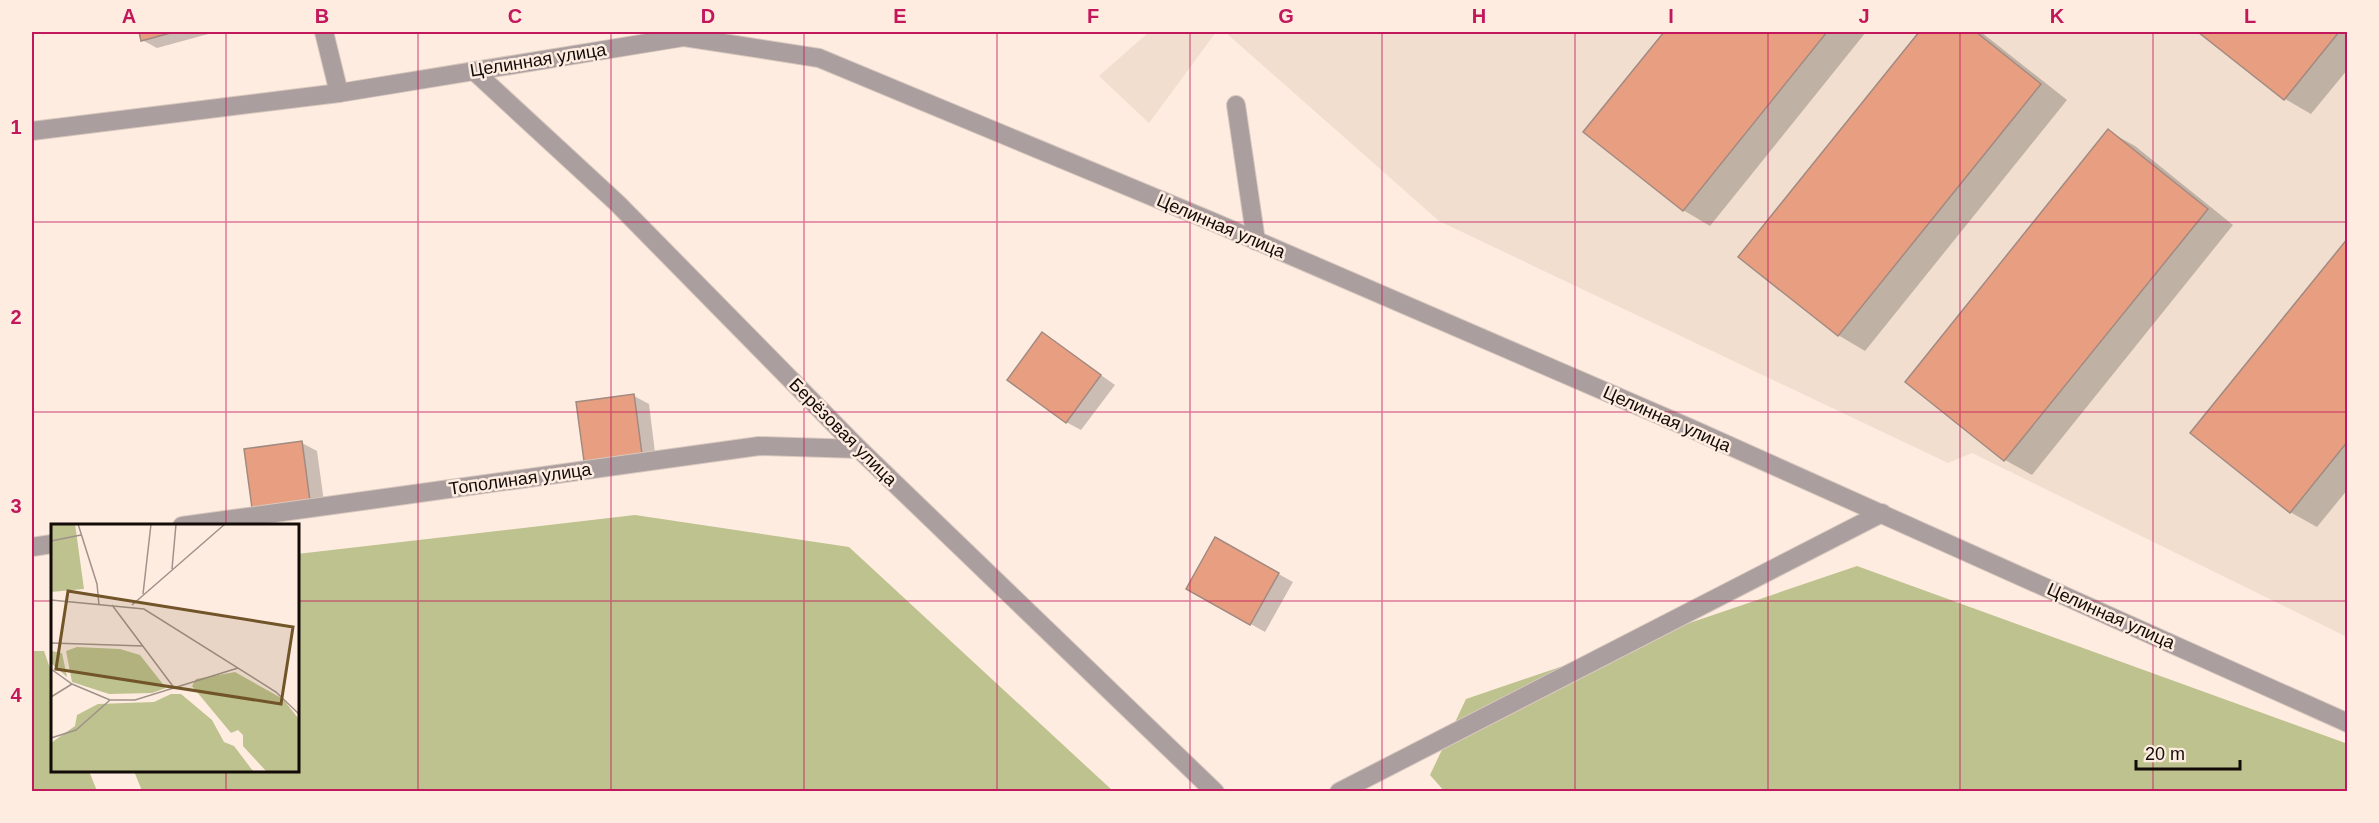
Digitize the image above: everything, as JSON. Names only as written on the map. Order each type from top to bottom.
[{"type":"street","points":[[324,32],[339,93]]},
{"type":"street","name":"Целинная улица","points":[[32,132],[339,93],[686,34],[819,58],[1256,241],[1882,513],[2348,723]]},
{"type":"street","name":"Берёзовая улица","points":[[474,71],[617,203],[859,449],[1215,792]]},
{"type":"street","points":[[1236,105],[1256,241]]},
{"type":"street","name":"Тополиная улица","points":[[196,524],[759,446],[859,449]]},
{"type":"street","points":[[1339,792],[1364,777],[1882,513]]},
{"type":"street","points":[[32,547],[51,544]]},
{"type":"shaded area","points":[[1149,32],[1216,32],[1149,123],[1099,76]]},
{"type":"shaded area","points":[[1225,32],[2347,32],[2347,637],[1972,453],[1948,463],[1439,221]]},
{"type":"green space","points":[[635,515],[849,547],[1113,791],[142,791],[134,772],[298,772],[298,554]]},
{"type":"green space","points":[[1857,566],[2348,744],[2347,792],[1445,792],[1430,775],[1466,699]]},
{"type":"green space","points":[[32,651],[44,651],[51,671],[51,772],[89,772],[97,791],[32,791]]},
{"type":"building","points":[[139,32],[174,32],[141,41]]},
{"type":"building","points":[[1664,32],[1827,32],[1683,211],[1583,132]]},
{"type":"building","points":[[1919,32],[1976,32],[2041,84],[1838,336],[1738,257]]},
{"type":"building","points":[[2198,32],[2339,32],[2284,100]]},
{"type":"building","points":[[2108,129],[2208,209],[2004,461],[1905,382]]},
{"type":"building","points":[[2348,238],[2348,441],[2290,513],[2190,433]]},
{"type":"building","points":[[1042,332],[1101,375],[1066,423],[1007,380]]},
{"type":"building","points":[[634,394],[642,454],[584,461],[576,402]]},
{"type":"building","points":[[302,441],[310,501],[252,508],[244,449]]},
{"type":"building","points":[[1215,537],[1279,573],[1250,625],[1186,589]]}]
